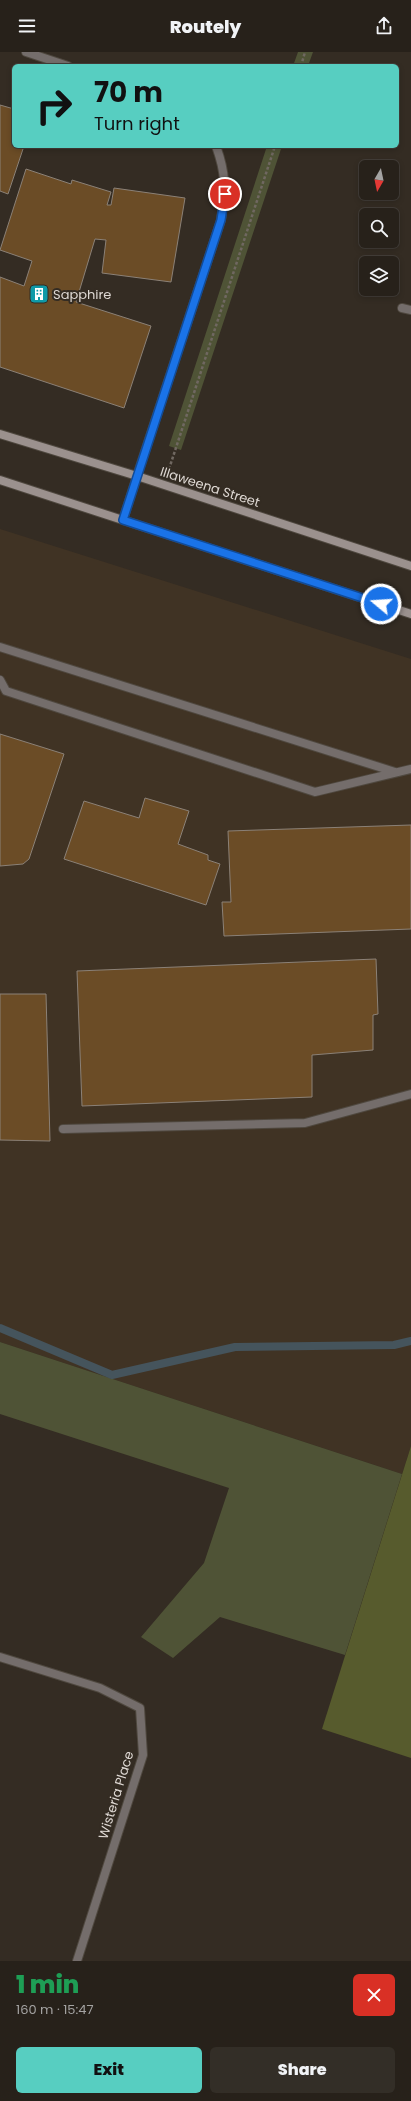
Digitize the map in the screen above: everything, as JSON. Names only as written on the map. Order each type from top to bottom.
[{"type":"main road","name":"Illaweena Street","points":[[0,434],[137,476],[411,566]]},
{"type":"main road","points":[[123,520],[137,476]]},
{"type":"main road","points":[[0,480],[411,614]]},
{"type":"street","points":[[26,52],[62,64]]},
{"type":"street","points":[[137,476],[221,220],[225,194],[224,168],[217,148]]},
{"type":"street","points":[[402,308],[411,310]]},
{"type":"street","points":[[0,647],[395,772]]},
{"type":"street","points":[[0,680],[6,692],[315,792],[411,769]]},
{"type":"street","points":[[63,1129],[305,1122],[411,1094]]},
{"type":"street","name":"Wisteria Place","points":[[0,1656],[100,1688],[140,1708],[143,1755],[76,1961]]},
{"type":"path","points":[[302,64],[305,52]]},
{"type":"path","points":[[164,485],[273,148]]},
{"type":"shaded area","points":[[0,529],[411,659],[411,1446],[402,1474],[0,1342]]},
{"type":"green space","points":[[298,52],[313,52],[309,64],[294,64]]},
{"type":"green space","points":[[266,148],[281,148],[181,450],[169,446]]},
{"type":"green space","points":[[0,1342],[402,1474],[345,1655],[220,1617],[173,1658],[141,1637],[204,1563],[229,1488],[0,1414]]},
{"type":"green space","points":[[411,1446],[411,1758],[322,1729]]},
{"type":"building","points":[[0,105],[12,108],[12,148],[23,148],[8,194],[0,191]]},
{"type":"building","name":"Sapphire","points":[[26,169],[71,184],[72,180],[111,192],[107,205],[111,205],[114,188],[185,198],[171,282],[102,273],[106,240],[95,239],[76,302],[151,326],[124,408],[0,367],[0,277],[24,286],[32,261],[0,250]]},
{"type":"building","points":[[0,734],[64,754],[29,859],[23,864],[0,866]]},
{"type":"building","points":[[145,798],[189,811],[178,844],[208,855],[208,860],[220,864],[206,905],[64,859],[84,801],[139,818]]},
{"type":"building","points":[[411,825],[411,929],[224,936],[222,902],[231,902],[228,831]]},
{"type":"building","points":[[376,959],[378,1014],[373,1015],[373,1050],[312,1055],[312,1097],[82,1106],[77,971]]},
{"type":"building","points":[[0,994],[46,994],[50,1141],[0,1140]]},
{"type":"waterway","points":[[0,1328],[112,1375],[235,1347],[394,1345],[411,1341]]},
{"type":"place","name":"Sapphire","points":[[39,294]]},
{"type":"route","points":[[225,194],[221,220],[123,520],[381,604]]}]
